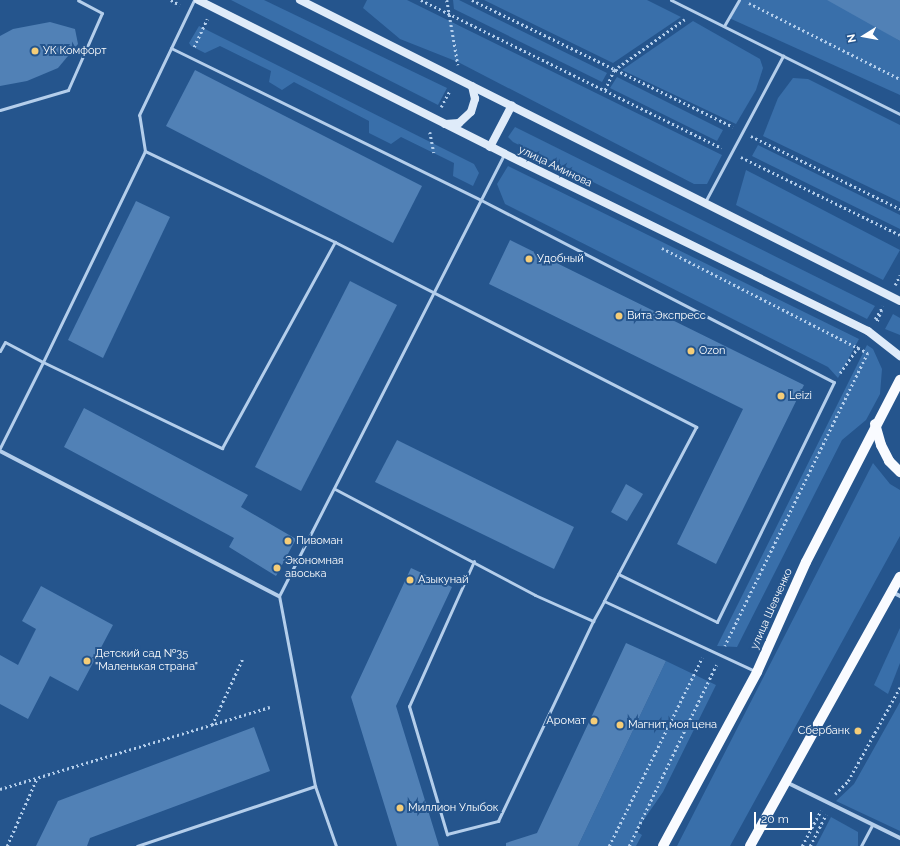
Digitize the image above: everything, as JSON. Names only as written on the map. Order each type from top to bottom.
[{"type":"main road","name":"улица Шевченко","points":[[663,846],[757,672],[806,562],[875,424],[900,380]]},
{"type":"main road","points":[[875,424],[880,445],[889,461],[900,472]]},
{"type":"main road","points":[[750,846],[896,594],[900,577]]},
{"type":"street","name":"улица Аминова","points":[[198,0],[490,147],[868,331],[900,356]]},
{"type":"street","points":[[300,0],[512,105],[900,301]]},
{"type":"street","points":[[444,124],[459,123],[471,112],[475,99],[472,86]]},
{"type":"street","points":[[490,147],[512,105]]},
{"type":"street","points":[[0,449],[279,596]]},
{"type":"street","points":[[786,782],[900,838]]},
{"type":"lane","points":[[0,110],[68,90],[102,13],[78,0]]},
{"type":"lane","points":[[0,449],[145,151],[139,115],[194,0]]},
{"type":"lane","points":[[671,0],[900,114]]},
{"type":"lane","points":[[724,26],[739,0]]},
{"type":"lane","points":[[171,48],[481,200],[834,382],[717,622],[618,574]]},
{"type":"lane","points":[[705,202],[783,56]]},
{"type":"lane","points":[[145,151],[334,242],[696,427],[593,621],[498,821],[447,834],[409,706],[474,561]]},
{"type":"lane","points":[[336,846],[315,786],[279,596],[505,154]]},
{"type":"lane","points":[[0,351],[5,342],[43,362],[222,448],[334,242]]},
{"type":"lane","points":[[335,489],[474,561],[536,596],[593,621]]},
{"type":"lane","points":[[604,601],[757,672]]},
{"type":"lane","points":[[137,846],[315,786]]},
{"type":"lane","points":[[861,846],[872,825]]},
{"type":"path","points":[[420,0],[900,235]]},
{"type":"path","points":[[447,0],[459,71]]},
{"type":"path","points":[[472,0],[900,209]]},
{"type":"path","points":[[743,0],[900,79]]},
{"type":"path","points":[[605,90],[614,70],[695,12]]},
{"type":"path","points":[[189,57],[207,18]]},
{"type":"path","points":[[442,107],[450,90]]},
{"type":"path","points":[[430,132],[434,153]]},
{"type":"path","points":[[629,846],[868,353],[859,346],[654,244]]},
{"type":"path","points":[[895,285],[900,275]]},
{"type":"path","points":[[872,323],[882,307]]},
{"type":"path","points":[[834,382],[862,342]]},
{"type":"path","points":[[609,846],[707,649]]},
{"type":"path","points":[[212,725],[242,660]]},
{"type":"path","points":[[802,846],[826,802],[848,781],[900,687]]},
{"type":"path","points":[[0,789],[270,708]]},
{"type":"path","points":[[7,846],[37,778]]},
{"type":"path","points":[[810,846],[832,805]]},
{"type":"shaded area","points":[[231,0],[264,0],[447,88],[438,105]]},
{"type":"shaded area","points":[[367,0],[407,0],[722,155],[707,184],[694,184],[458,62],[400,39],[363,8]]},
{"type":"shaded area","points":[[453,0],[459,0],[607,73],[602,82],[454,9]]},
{"type":"shaded area","points":[[484,0],[647,0],[681,17],[613,63]]},
{"type":"shaded area","points":[[739,0],[832,0],[900,41],[900,95],[729,18]]},
{"type":"shaded area","points":[[693,21],[760,59],[763,68],[756,90],[736,124],[622,70]]},
{"type":"shaded area","points":[[199,26],[474,164],[479,173],[473,186],[453,176],[454,163],[401,137],[391,144],[369,133],[369,121],[294,82],[282,90],[269,82],[271,71],[220,46],[205,53],[191,46],[189,43]]},
{"type":"shaded area","points":[[617,77],[723,130],[717,141],[610,88]]},
{"type":"shaded area","points":[[793,78],[808,79],[900,125],[900,202],[763,136],[778,98]]},
{"type":"shaded area","points":[[515,127],[875,306],[867,319],[513,142],[508,137]]},
{"type":"shaded area","points":[[758,145],[900,215],[900,229],[752,156]]},
{"type":"shaded area","points":[[508,166],[859,339],[838,378],[828,367],[505,204],[497,184]]},
{"type":"shaded area","points":[[746,170],[900,250],[883,280],[736,205]]},
{"type":"shaded area","points":[[893,314],[900,318],[900,335],[885,329]]},
{"type":"shaded area","points":[[867,345],[873,349],[882,369],[880,394],[866,420],[842,440],[737,647],[717,646]]},
{"type":"shaded area","points":[[873,463],[890,484],[900,490],[900,536],[730,846],[677,846]]},
{"type":"shaded area","points":[[900,628],[900,663],[888,694],[874,685]]},
{"type":"shaded area","points":[[666,661],[716,685],[663,792],[636,831],[642,835],[636,846],[578,846]]},
{"type":"shaded area","points":[[900,702],[900,831],[836,801],[854,784]]},
{"type":"shaded area","points":[[831,817],[858,832],[858,846],[816,846]]},
{"type":"building","points":[[827,0],[900,0],[900,41]]},
{"type":"building","points":[[50,22],[75,29],[78,44],[58,68],[27,81],[0,86],[0,36],[13,29]]},
{"type":"building","points":[[195,70],[422,186],[393,243],[166,126]]},
{"type":"building","points":[[136,201],[170,217],[103,358],[68,340]]},
{"type":"building","points":[[510,240],[804,385],[716,564],[677,544],[743,409],[489,284]]},
{"type":"building","points":[[350,281],[397,305],[301,491],[255,467]]},
{"type":"building","points":[[84,408],[248,495],[241,507],[296,539],[276,576],[229,547],[234,538],[64,447]]},
{"type":"building","points":[[397,440],[574,527],[554,569],[375,482]]},
{"type":"building","points":[[626,484],[643,494],[627,521],[611,512]]},
{"type":"building","points":[[411,568],[452,587],[396,706],[439,846],[397,846],[351,697]]},
{"type":"building","points":[[41,586],[113,625],[78,691],[50,676],[28,719],[0,704],[0,655],[18,665],[36,629],[22,621]]},
{"type":"building","points":[[626,643],[666,661],[578,846],[506,846],[506,843],[537,833]]},
{"type":"building","points":[[254,727],[270,771],[90,838],[87,846],[36,846],[58,801]]},
{"type":"place","name":"УК Комфорт","points":[[35,51]]},
{"type":"place","name":"Удобный","points":[[529,259]]},
{"type":"place","name":"Вита Экспресс","points":[[619,316]]},
{"type":"place","name":"Ozon","points":[[691,351]]},
{"type":"place","name":"Leizi","points":[[781,396]]},
{"type":"place","name":"Пивоман","points":[[288,541]]},
{"type":"place","name":"Экономная авоська","points":[[277,568]]},
{"type":"place","name":"Азыкунай","points":[[410,580]]},
{"type":"place","name":"Детский сад №35 \"Маленькая страна\"","points":[[87,661]]},
{"type":"place","name":"Аромат","points":[[594,721]]},
{"type":"place","name":"Магнит моя цена","points":[[620,725]]},
{"type":"place","name":"Сбербанк","points":[[858,731]]},
{"type":"place","name":"Миллион Улыбок","points":[[400,808]]}]
